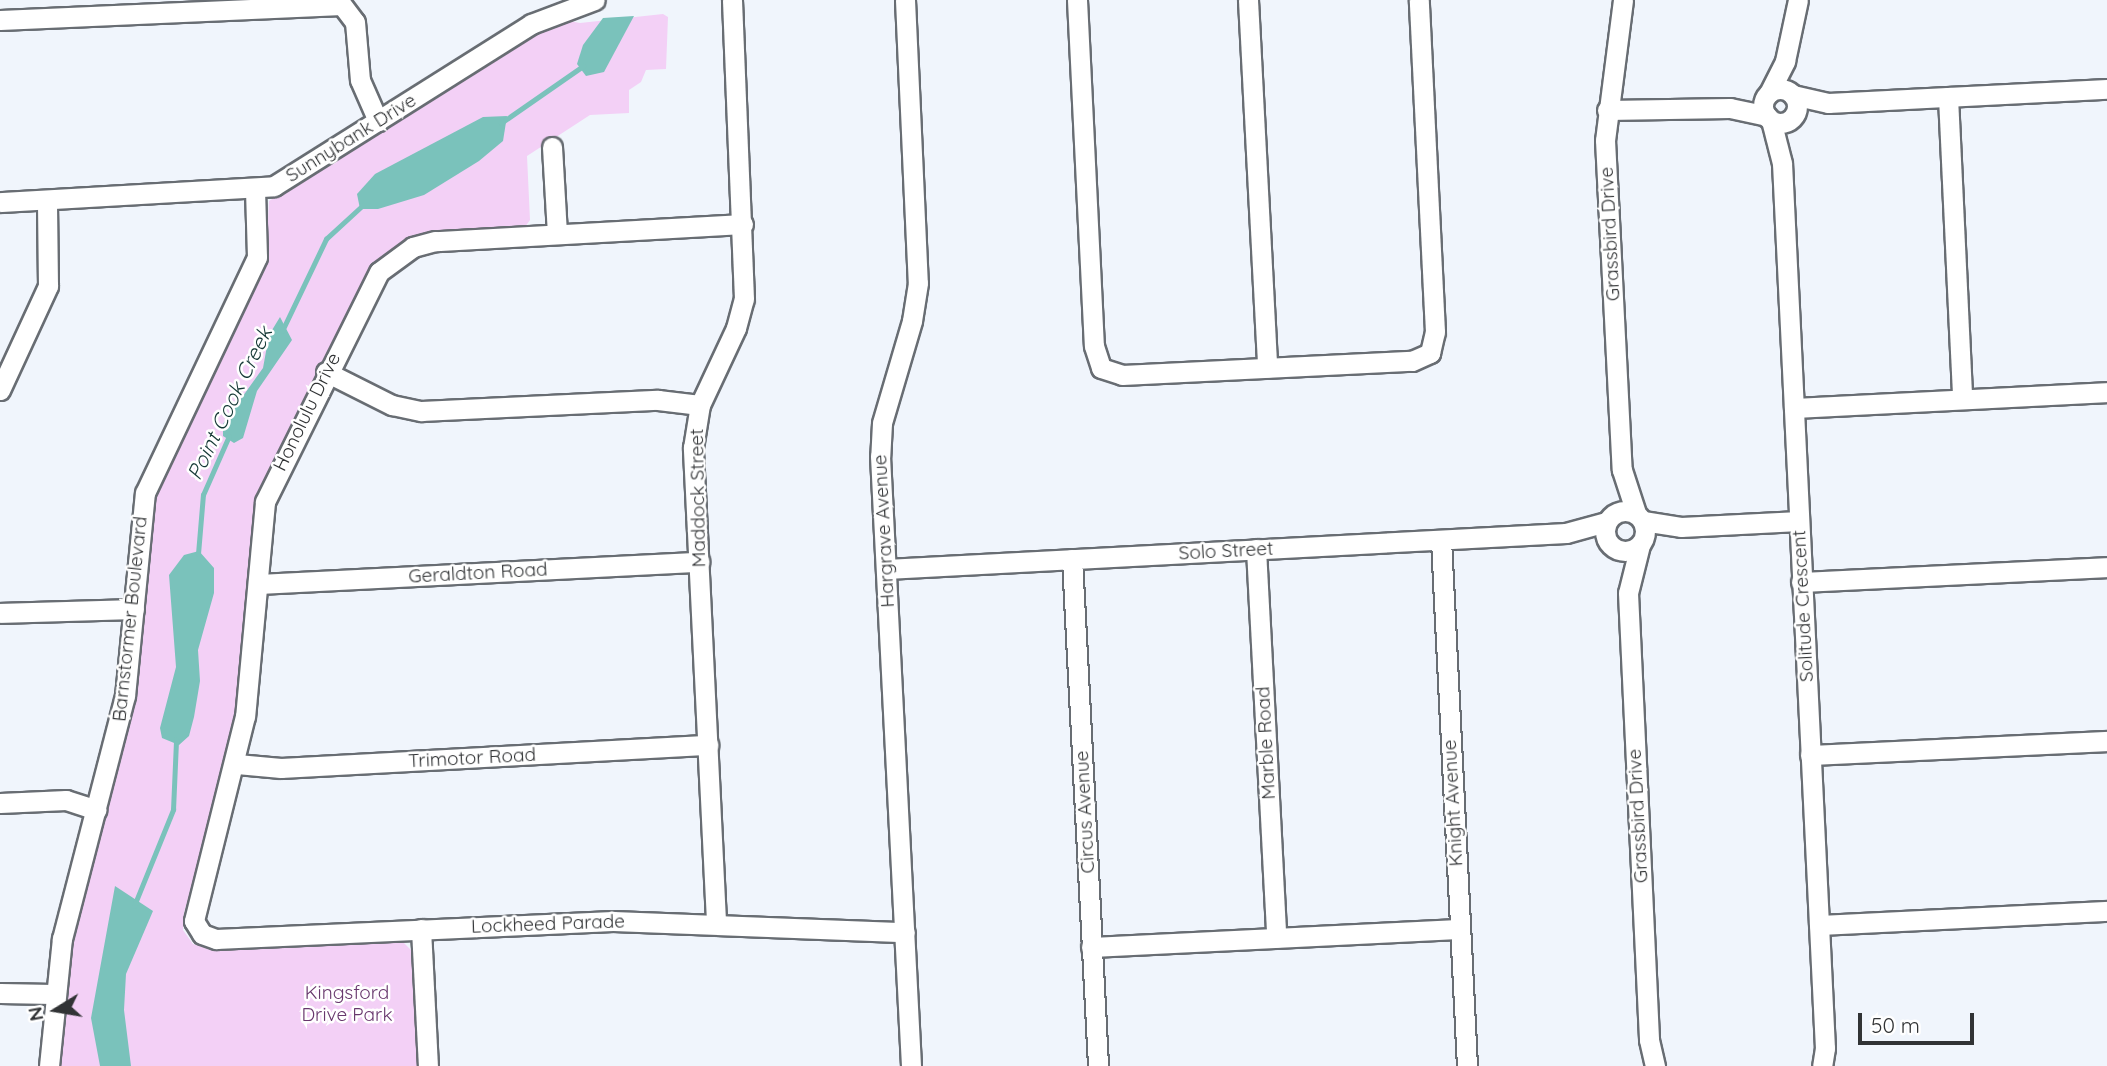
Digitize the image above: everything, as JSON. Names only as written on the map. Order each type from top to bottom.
[{"type":"street","name":"Sunnybank Drive","points":[[0,202],[255,188],[290,177],[378,121],[543,8],[596,0]]},
{"type":"street","name":"Maddock Street","points":[[716,921],[693,448],[700,405],[741,315],[746,286],[732,0]]},
{"type":"street","name":"Hargrave Avenue","points":[[905,0],[918,283],[912,321],[882,423],[886,569],[911,1066]]},
{"type":"street","points":[[1077,0],[1094,346],[1104,372],[1122,376],[1412,360],[1430,353],[1435,332],[1419,0]]},
{"type":"street","points":[[1248,0],[1267,368]]},
{"type":"street","name":"Grassbird Drive","points":[[1623,0],[1607,110],[1622,470],[1639,517]]},
{"type":"street","name":"Solitude Crescent","points":[[1798,0],[1785,61],[1780,106],[1826,1060]]},
{"type":"street","points":[[0,20],[342,5],[355,22],[360,80],[378,121]]},
{"type":"street","points":[[1607,110],[1780,106],[2107,89]]},
{"type":"street","points":[[1948,97],[1962,399]]},
{"type":"street","points":[[552,147],[556,234]]},
{"type":"street","name":"Barnstormer Boulevard","points":[[49,1066],[53,994],[69,904],[121,719],[145,493],[257,257],[255,188]]},
{"type":"street","points":[[0,390],[48,286],[47,200]]},
{"type":"street","name":"Honolulu Drive","points":[[196,926],[196,900],[237,764],[249,690],[267,494],[372,282],[404,252],[457,238],[743,224]]},
{"type":"street","points":[[326,372],[392,405],[421,411],[674,400],[700,405]]},
{"type":"street","points":[[1794,408],[2107,392]]},
{"type":"street","name":"Grassbird Drive","points":[[1609,518],[1622,470]]},
{"type":"street","points":[[1681,527],[1641,543],[1629,551],[1612,547],[1609,518],[1624,510],[1639,517],[1681,527],[1799,522]]},
{"type":"street","points":[[1639,517],[1641,543]]},
{"type":"street","name":"Solo Street","points":[[886,569],[1566,533],[1609,518]]},
{"type":"street","name":"Solo Street","points":[[1566,533],[1612,547]]},
{"type":"street","name":"Knight Avenue","points":[[1441,540],[1467,1066]]},
{"type":"street","name":"Grassbird Drive","points":[[1628,593],[1641,543]]},
{"type":"street","name":"Grassbird Drive","points":[[1612,547],[1628,593],[1649,1040],[1646,1066]]},
{"type":"street","name":"Marble Road","points":[[1256,549],[1276,937]]},
{"type":"street","name":"Circus Avenue","points":[[1072,559],[1098,1066]]},
{"type":"street","name":"Geraldton Road","points":[[258,584],[699,562]]},
{"type":"street","points":[[1801,582],[2107,567]]},
{"type":"street","points":[[0,613],[134,609]]},
{"type":"street","points":[[1811,755],[2107,741]]},
{"type":"street","name":"Trimotor Road","points":[[237,764],[281,768],[708,746]]},
{"type":"street","points":[[0,803],[66,800],[96,810]]},
{"type":"street","points":[[1819,925],[2107,911]]},
{"type":"street","name":"Lockheed Parade","points":[[196,926],[206,937],[222,940],[421,929],[716,921],[905,932]]},
{"type":"street","points":[[421,929],[428,1066]]},
{"type":"street","points":[[1091,947],[1459,929]]},
{"type":"street","points":[[0,993],[53,994]]},
{"type":"street","name":"Grassbird Drive","points":[[1649,1040],[1655,1066]]},
{"type":"green space","name":"Kingsford Drive Park","points":[[663,14],[668,17],[666,69],[646,70],[641,82],[629,90],[629,113],[590,115],[527,156],[530,220],[525,227],[399,245],[367,274],[262,488],[240,701],[213,823],[184,912],[183,930],[193,944],[206,948],[401,940],[413,952],[420,1066],[58,1066],[73,923],[117,775],[134,695],[152,500],[266,259],[269,201],[544,29],[564,20],[580,23]]},
{"type":"shaded area","points":[[634,16],[604,72],[586,76],[577,64],[583,45],[603,18]]},
{"type":"shaded area","points":[[507,116],[503,141],[479,161],[424,195],[378,209],[360,209],[357,194],[375,174],[483,117]]},
{"type":"shaded area","points":[[280,317],[292,340],[257,391],[243,438],[234,443],[223,436],[223,424],[263,368],[269,335]]},
{"type":"shaded area","points":[[199,551],[214,568],[214,593],[198,650],[200,681],[194,717],[189,736],[179,745],[162,738],[160,728],[176,667],[169,575],[184,555]]},
{"type":"shaded area","points":[[115,886],[153,911],[126,974],[124,1010],[131,1066],[100,1066],[91,1018]]},
{"type":"waterway","name":"Point Cook Creek","points":[[501,123],[583,66]]},
{"type":"waterway","name":"Point Cook Creek","points":[[282,331],[326,239],[363,205]]},
{"type":"waterway","name":"Point Cook Creek","points":[[198,554],[203,495],[229,436]]},
{"type":"waterway","name":"Point Cook Creek","points":[[134,906],[173,810],[176,740]]}]
